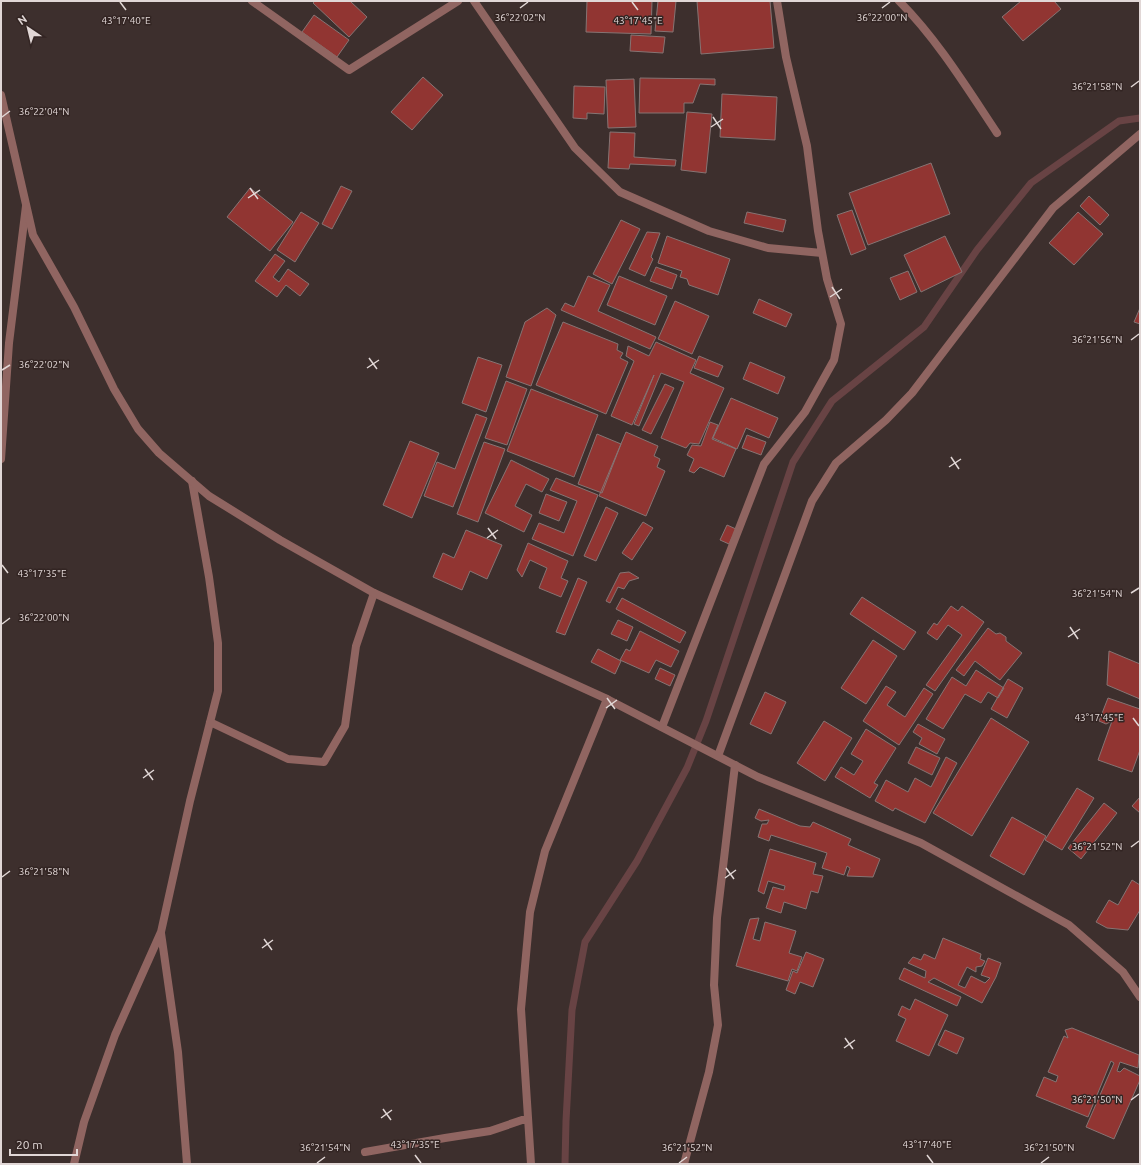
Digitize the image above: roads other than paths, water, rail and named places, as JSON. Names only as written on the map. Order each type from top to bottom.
[{"type":"street","points":[[252,1],[349,70],[458,1]]},
{"type":"street","points":[[474,1],[575,148],[620,192],[709,231],[768,248],[822,253]]},
{"type":"street","points":[[662,727],[764,464],[805,412],[834,360],[841,324],[827,279],[807,146],[786,57],[777,1]]},
{"type":"street","points":[[899,1],[912,14],[952,66],[997,133]]},
{"type":"street","points":[[1,95],[33,235],[74,307],[114,389],[138,429],[159,453],[209,496],[280,540],[374,593],[607,698],[758,777],[921,844],[1069,925],[1123,972],[1139,995]]},
{"type":"street","points":[[718,756],[812,501],[836,463],[886,420],[912,393],[1053,208],[1140,134]]},
{"type":"street","points":[[1,459],[9,343],[26,206]]},
{"type":"street","points":[[74,1164],[84,1122],[115,1035],[161,932],[190,801],[218,692],[218,643],[209,577],[192,481]]},
{"type":"street","points":[[210,722],[288,759],[324,762],[345,726],[356,646],[374,593]]},
{"type":"street","points":[[531,1164],[521,1009],[530,912],[545,850],[607,698]]},
{"type":"street","points":[[684,1164],[709,1072],[718,1025],[714,985],[717,925],[735,765]]},
{"type":"street","points":[[161,932],[178,1052],[187,1164]]},
{"type":"street","points":[[365,1152],[490,1132],[528,1118]]},
{"type":"waterway","points":[[565,1164],[572,1010],[585,942],[637,861],[687,768],[706,721],[793,462],[832,401],[924,327],[977,250],[1031,183],[1119,121],[1140,118]]}]
